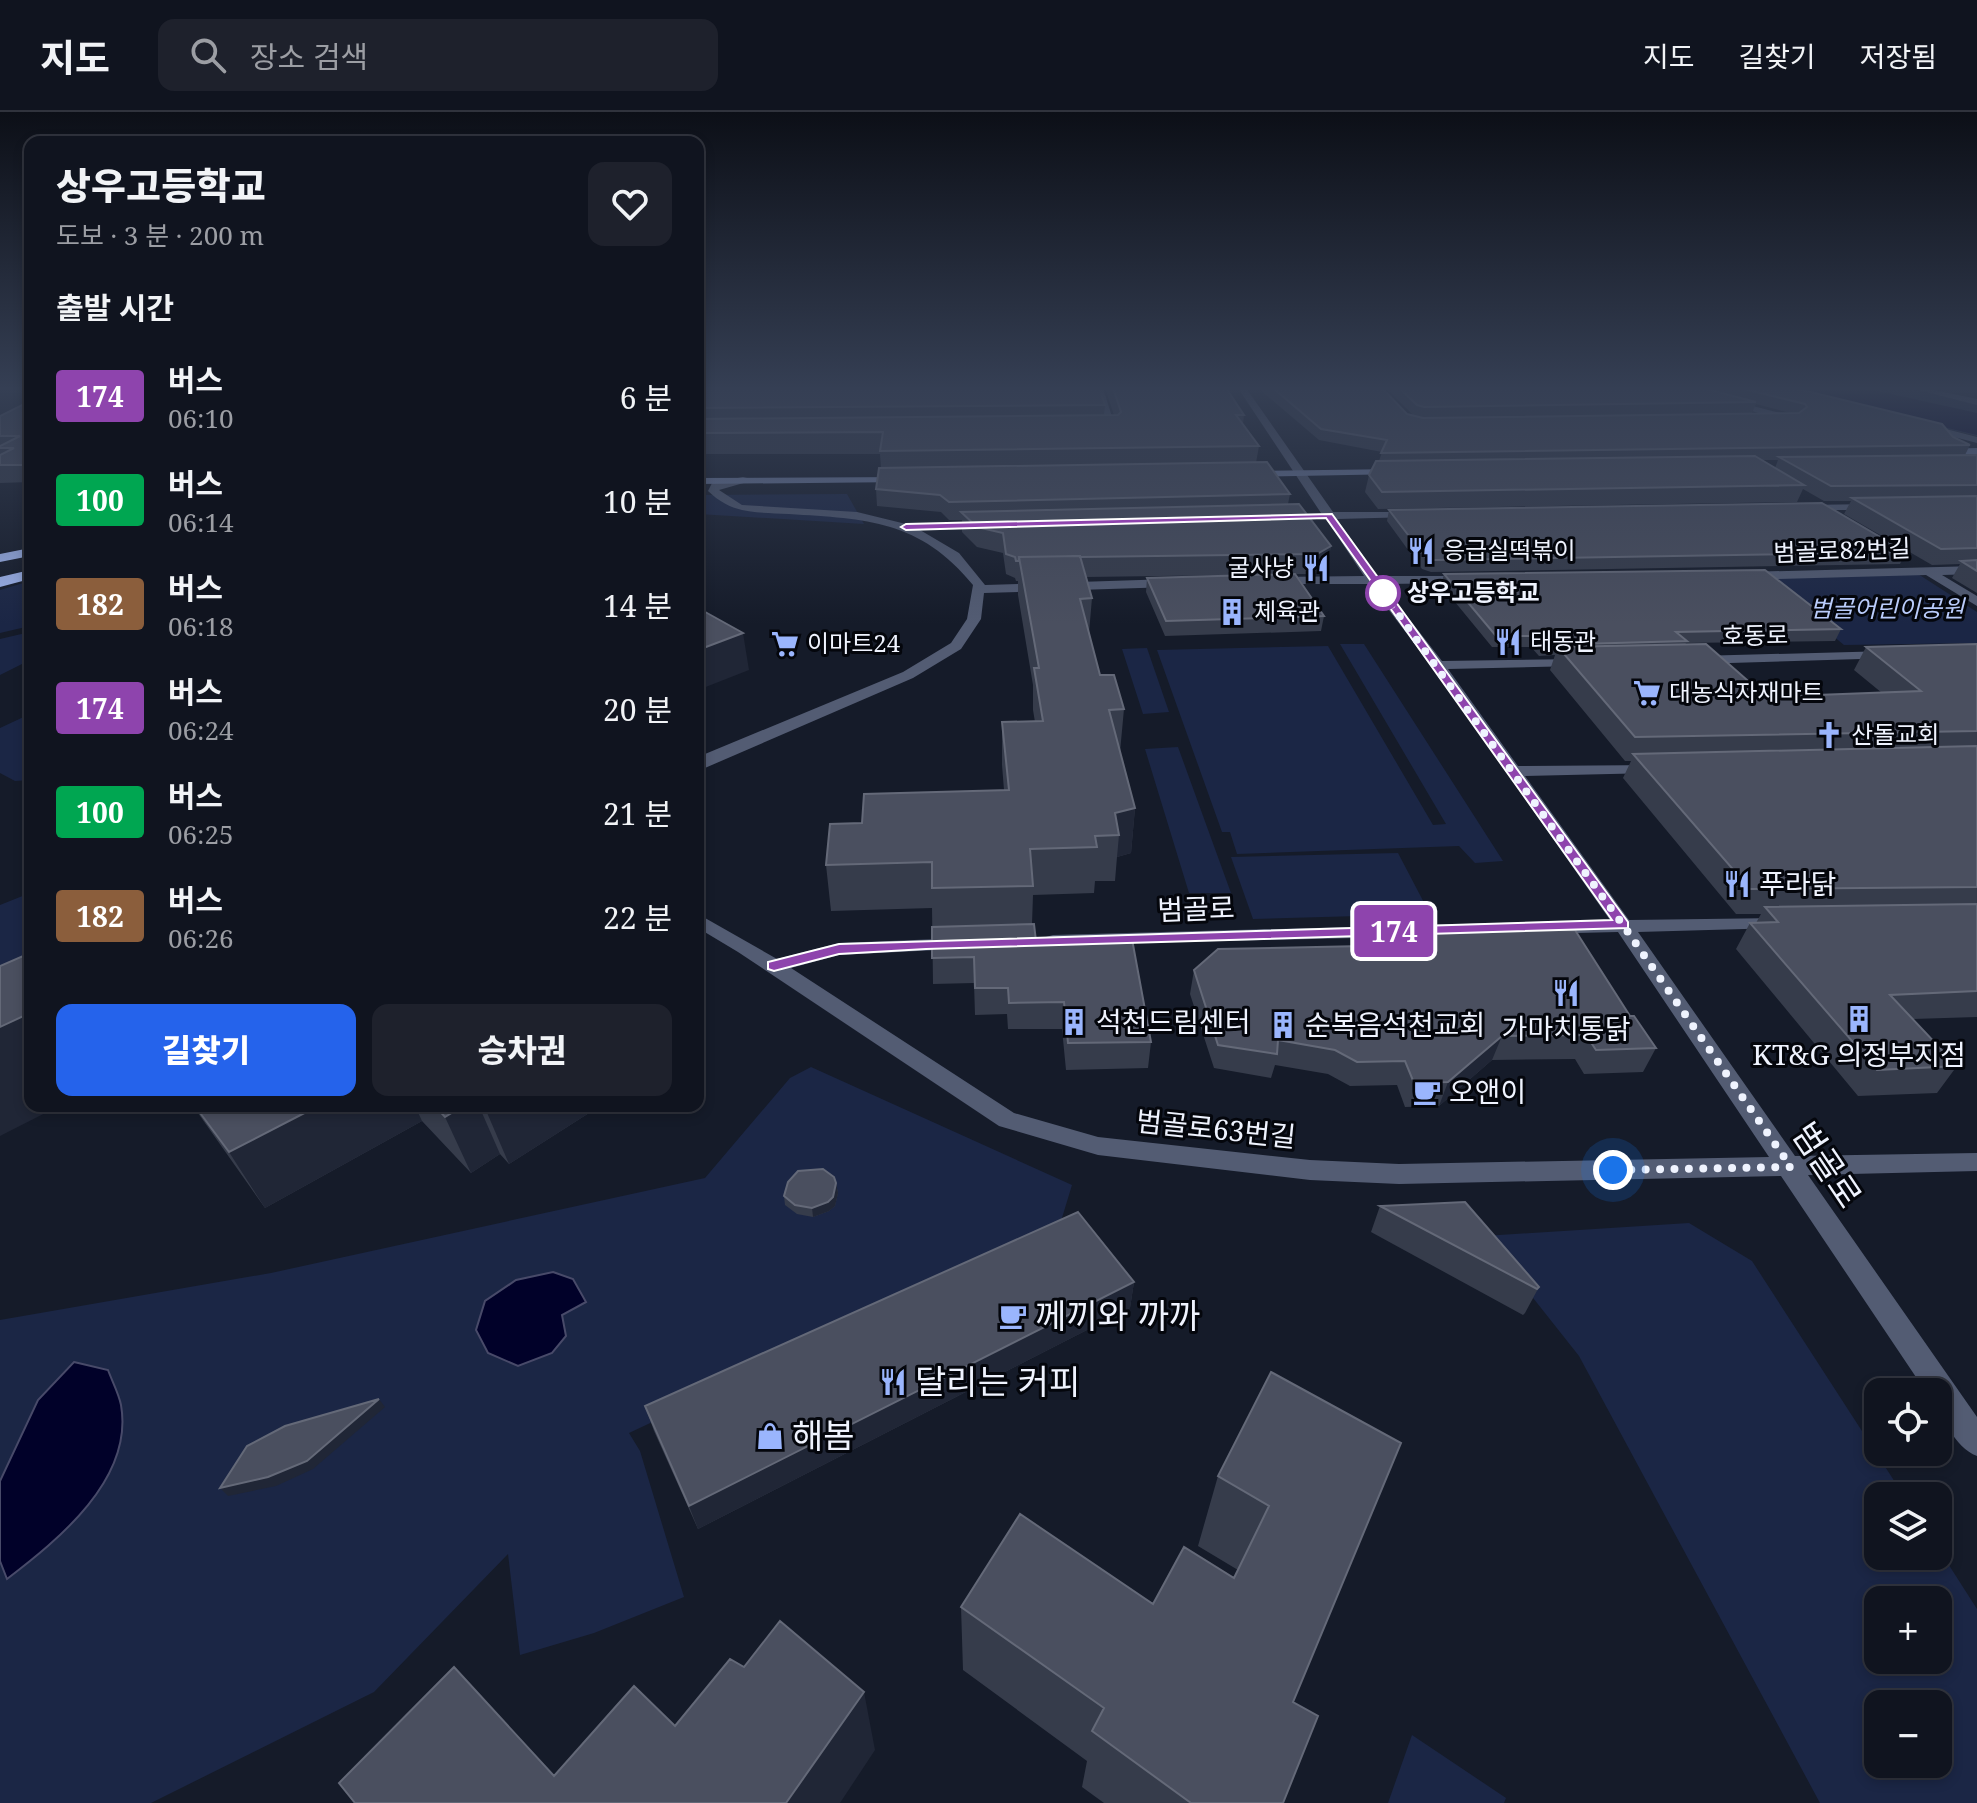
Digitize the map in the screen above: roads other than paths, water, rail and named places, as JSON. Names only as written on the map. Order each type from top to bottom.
[{"type":"highway","points":[[0,544],[24,542]]},
{"type":"highway","points":[[0,558],[24,553]]},
{"type":"highway","points":[[0,568],[24,563]]},
{"type":"highway","points":[[0,582],[24,576]]},
{"type":"street","points":[[704,469],[900,467]]},
{"type":"street","points":[[1229,474],[1296,467],[1408,472]]},
{"type":"street","name":"범골로","points":[[1296,467],[1373,580],[1438,665],[1623,925],[1977,1442]]},
{"type":"street","points":[[704,481],[923,479]]},
{"type":"street","points":[[743,480],[716,485],[713,491],[739,508],[857,515],[906,527],[999,525]]},
{"type":"street","points":[[1797,495],[1845,523]]},
{"type":"street","points":[[1786,508],[1881,507]]},
{"type":"street","points":[[1263,517],[1425,514]]},
{"type":"street","points":[[704,762],[908,675],[956,646],[974,619],[979,589],[969,570],[955,556],[906,527]]},
{"type":"street","points":[[1899,555],[1977,602]]},
{"type":"street","name":"범골로82번길","points":[[1729,576],[1977,570]]},
{"type":"street","points":[[1259,581],[1478,579]]},
{"type":"street","points":[[979,589],[1181,583]]},
{"type":"street","name":"호동로","points":[[1681,660],[1912,655]]},
{"type":"street","points":[[1438,665],[1586,662]]},
{"type":"street","points":[[1513,771],[1665,768]]},
{"type":"street","name":"범골로","points":[[1038,941],[1796,922]]},
{"type":"street","name":"범골로63번길","points":[[704,924],[774,966],[1007,1120],[1098,1146],[1310,1170],[1399,1174],[1977,1162]]},
{"type":"street","points":[[774,966],[839,949],[974,943]]},
{"type":"place","name":"응급실떡볶이","points":[[1421,551]]},
{"type":"place","name":"굴사냥","points":[[1316,568]]},
{"type":"place","name":"상우고등학교","points":[[1383,593]]},
{"type":"place","name":"체육관","points":[[1232,612]]},
{"type":"place","name":"태동관","points":[[1508,642]]},
{"type":"place","name":"이마트24","points":[[785,644]]},
{"type":"place","name":"대농식자재마트","points":[[1647,693]]},
{"type":"place","name":"산돌교회","points":[[1829,735]]},
{"type":"place","name":"푸라닭","points":[[1737,884]]},
{"type":"place","name":"가마치통닭","points":[[1566,993]]},
{"type":"place","name":"KT&G 의정부지점","points":[[1859,1019]]},
{"type":"place","name":"석천드림센터","points":[[1074,1022]]},
{"type":"place","name":"순복음석천교회","points":[[1283,1025]]},
{"type":"place","name":"오앤이","points":[[1427,1092]]},
{"type":"place","name":"께끼와 까까","points":[[1013,1316]]},
{"type":"place","name":"달리는 커피","points":[[893,1382]]},
{"type":"place","name":"해봄","points":[[770,1436]]},
{"type":"park label","name":"범골어린이공원","points":[[1887,609]]}]
